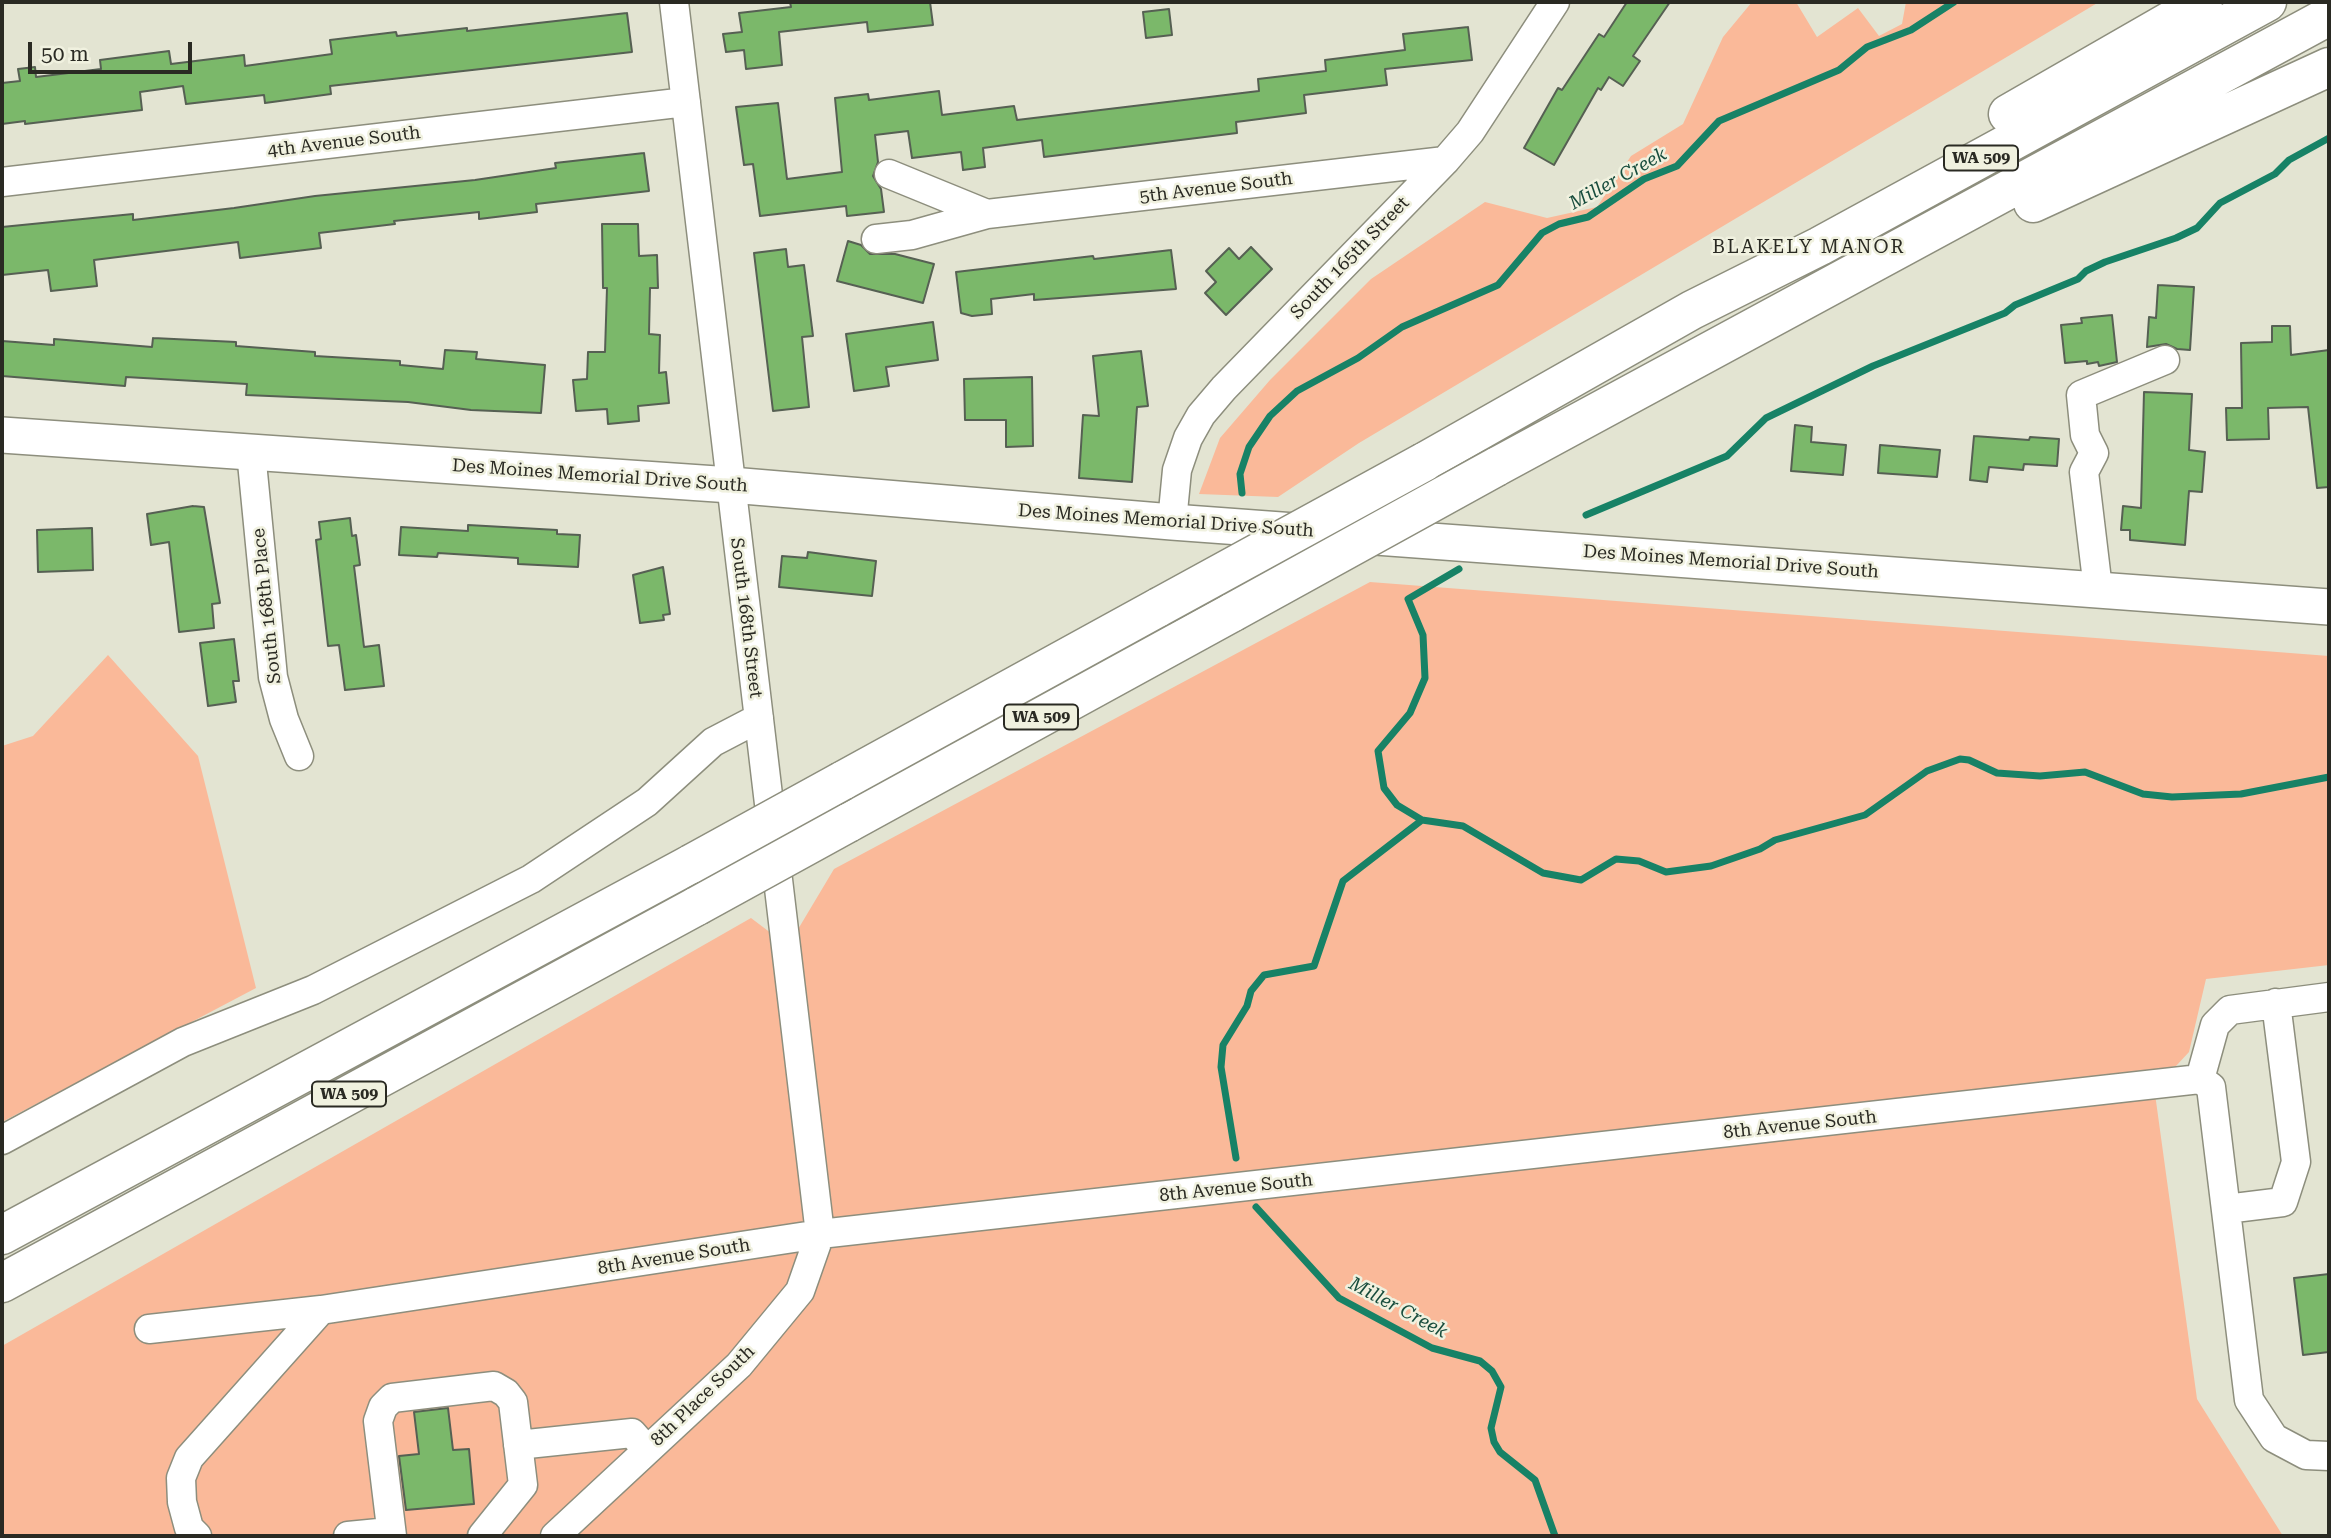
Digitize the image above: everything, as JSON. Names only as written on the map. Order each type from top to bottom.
[{"type":"highway","points":[[1692,310],[1762,256],[2203,2]]},
{"type":"highway","name":"WA 509","points":[[2,1235],[691,864],[1424,462],[1692,310],[1820,246],[2267,2]]},
{"type":"highway","name":"WA 509","points":[[2,1283],[697,906],[1496,467],[2329,16]]},
{"type":"highway","points":[[1903,247],[1962,236],[2329,67]]},
{"type":"main road","name":"Des Moines Memorial Drive South","points":[[2,435],[731,485],[1172,522],[2329,607]]},
{"type":"street","name":"South 168th Street","points":[[674,2],[820,1234]]},
{"type":"street","name":"South 165th Street","points":[[1172,522],[1177,470],[1188,438],[1201,415],[1224,388],[1445,161],[1469,132],[1555,2]]},
{"type":"street","name":"4th Avenue South","points":[[2,182],[686,102]]},
{"type":"street","name":"5th Avenue South","points":[[876,239],[912,235],[987,214],[1445,161]]},
{"type":"street","points":[[889,174],[987,214]]},
{"type":"street","points":[[2098,589],[2084,472],[2094,453],[2085,435],[2081,395],[2165,360]]},
{"type":"street","name":"South 168th Place","points":[[251,452],[273,677],[284,719],[299,756]]},
{"type":"street","points":[[2,1140],[183,1042],[313,990],[531,879],[647,802],[713,742],[759,718]]},
{"type":"street","points":[[2329,997],[2236,1008],[2224,1014],[2215,1025],[2200,1079],[2211,1087],[2249,1400],[2274,1438],[2306,1455],[2329,1456]]},
{"type":"street","points":[[2226,1209],[2283,1202],[2296,1162],[2276,1003]]},
{"type":"street","name":"8th Avenue South","points":[[149,1329],[321,1310],[820,1234],[2200,1079]]},
{"type":"street","name":"8th Place South","points":[[555,1536],[739,1365],[800,1291],[820,1234]]},
{"type":"street","points":[[197,1536],[189,1528],[182,1502],[181,1478],[189,1458],[321,1310]]},
{"type":"street","points":[[373,1535],[378,1421],[383,1407],[392,1398],[494,1386],[506,1393],[513,1402],[523,1485],[482,1536]]},
{"type":"street","points":[[518,1445],[632,1433],[647,1450]]},
{"type":"shaded area","points":[[1752,2],[1796,2],[1817,37],[1858,8],[1879,36],[1902,24],[1906,2],[2099,2],[1359,443],[1278,497],[1199,494],[1220,438],[1270,380],[1371,279],[1485,202],[1547,218],[1597,207],[1631,156],[1683,124],[1723,37]]},
{"type":"shaded area","points":[[1370,582],[2329,656],[2329,965],[2206,979],[2189,1052],[2176,1066],[2152,1072],[2197,1399],[2283,1536],[2,1536],[2,1346],[751,918],[788,946],[834,869]]},
{"type":"shaded area","points":[[108,655],[198,756],[256,988],[2,1122],[2,746],[33,736]]},
{"type":"building","points":[[790,2],[930,2],[933,25],[868,32],[867,22],[779,32],[782,65],[746,69],[744,50],[726,52],[723,34],[742,32],[739,13],[791,7]]},
{"type":"building","points":[[1627,2],[1670,2],[1633,56],[1640,61],[1623,86],[1609,77],[1601,90],[1598,88],[1554,165],[1524,148],[1558,88],[1562,90],[1599,34],[1604,37]]},
{"type":"building","points":[[1169,9],[1172,35],[1146,38],[1143,12]]},
{"type":"building","points":[[627,13],[632,52],[330,86],[331,94],[265,103],[264,95],[186,104],[183,86],[140,92],[142,110],[25,124],[25,121],[2,124],[2,83],[20,81],[18,69],[35,67],[36,77],[101,69],[100,60],[169,51],[171,64],[244,55],[245,66],[332,54],[330,40],[396,32],[397,36],[467,28],[467,31]]},
{"type":"building","points":[[1468,27],[1472,60],[1385,69],[1387,85],[1304,95],[1306,113],[1236,122],[1237,133],[1044,157],[1042,140],[983,148],[985,167],[963,170],[961,152],[912,158],[908,131],[875,135],[878,162],[873,176],[881,189],[884,212],[847,216],[846,206],[760,216],[753,164],[744,165],[736,107],[778,103],[787,179],[842,172],[835,98],[868,94],[869,100],[939,91],[942,115],[1014,106],[1017,120],[1259,91],[1258,79],[1326,71],[1325,60],[1405,50],[1403,34]]},
{"type":"building","points":[[644,153],[649,191],[536,204],[537,212],[479,219],[479,212],[394,221],[395,224],[319,233],[321,248],[240,258],[238,242],[94,260],[97,286],[51,291],[48,270],[2,275],[2,227],[133,214],[133,220],[315,196],[475,180],[556,168],[555,163]]},
{"type":"building","points":[[602,224],[638,224],[639,256],[657,255],[658,288],[650,288],[649,334],[660,335],[659,373],[666,372],[669,403],[638,406],[639,421],[608,424],[607,409],[576,411],[573,380],[587,379],[588,352],[605,352],[607,288],[603,288]]},
{"type":"building","points":[[848,241],[861,245],[870,254],[895,254],[934,264],[923,303],[837,281]]},
{"type":"building","points":[[1251,247],[1272,269],[1226,315],[1205,293],[1216,282],[1206,271],[1229,248],[1239,259]]},
{"type":"building","points":[[786,249],[788,267],[804,265],[813,336],[802,337],[809,407],[773,411],[754,253]]},
{"type":"building","points":[[1171,250],[1176,289],[1034,300],[1034,294],[991,299],[992,314],[972,316],[961,313],[956,272]]},
{"type":"building","points":[[2158,285],[2194,287],[2190,350],[2177,349],[2166,344],[2147,347],[2149,317],[2156,318]]},
{"type":"building","points":[[2112,315],[2117,362],[2099,366],[2098,362],[2087,364],[2087,361],[2065,363],[2061,325],[2082,323],[2081,318]]},
{"type":"building","points":[[933,322],[938,360],[886,367],[889,386],[854,391],[846,334]]},
{"type":"building","points":[[2272,326],[2290,326],[2291,355],[2329,350],[2329,487],[2317,488],[2308,407],[2268,408],[2269,439],[2227,440],[2226,408],[2242,408],[2241,343],[2272,342]]},
{"type":"building","points":[[153,338],[236,342],[236,346],[315,352],[315,356],[400,361],[400,365],[443,369],[445,350],[477,352],[476,359],[545,365],[541,413],[471,410],[408,402],[246,395],[247,384],[126,377],[125,386],[2,376],[2,341],[54,345],[54,339],[152,347]]},
{"type":"building","points":[[1141,351],[1148,406],[1137,407],[1132,482],[1079,478],[1083,415],[1099,416],[1093,356]]},
{"type":"building","points":[[1032,377],[1033,446],[1006,447],[1006,420],[965,420],[964,379]]},
{"type":"building","points":[[2144,392],[2192,394],[2189,450],[2205,452],[2202,492],[2189,491],[2185,545],[2130,540],[2130,530],[2121,530],[2123,506],[2141,508]]},
{"type":"building","points":[[1795,425],[1812,427],[1811,442],[1846,445],[1843,475],[1791,471]]},
{"type":"building","points":[[1974,436],[2059,439],[2057,466],[2024,464],[2023,470],[1989,467],[1987,482],[1970,480]]},
{"type":"building","points":[[1880,445],[1940,450],[1937,477],[1878,473]]},
{"type":"building","points":[[193,506],[204,507],[220,603],[212,604],[214,628],[179,632],[169,542],[151,545],[147,514]]},
{"type":"building","points":[[350,518],[352,536],[356,535],[360,565],[354,566],[364,647],[379,645],[384,686],[345,690],[339,645],[328,646],[316,540],[321,539],[319,522]]},
{"type":"building","points":[[468,525],[557,530],[557,534],[580,535],[578,567],[518,564],[518,558],[438,553],[437,557],[399,555],[401,527],[468,531]]},
{"type":"building","points":[[92,528],[93,570],[38,572],[37,530]]},
{"type":"building","points":[[808,552],[876,561],[872,596],[779,587],[782,556],[807,558]]},
{"type":"building","points":[[663,567],[670,614],[663,615],[664,620],[640,623],[633,575]]},
{"type":"building","points":[[234,639],[239,681],[233,681],[236,702],[208,706],[200,643]]},
{"type":"building","points":[[2329,1274],[2329,1352],[2303,1355],[2294,1278]]},
{"type":"building","points":[[448,1408],[453,1450],[469,1449],[474,1504],[406,1510],[399,1456],[419,1454],[414,1412]]},
{"type":"waterway","name":"Miller Creek","points":[[1242,493],[1240,474],[1249,447],[1270,416],[1297,391],[1358,358],[1402,327],[1498,285],[1542,233],[1559,224],[1588,217],[1644,179],[1677,166],[1719,121],[1839,70],[1867,47],[1911,30],[1954,2]]},
{"type":"waterway","points":[[1586,515],[1727,456],[1766,418],[1873,366],[2005,313],[2015,305],[2078,279],[2086,271],[2105,262],[2176,238],[2197,228],[2220,203],[2275,174],[2289,160],[2329,138]]},
{"type":"waterway","name":"Miller Creek","points":[[1236,1158],[1221,1067],[1223,1045],[1247,1006],[1251,991],[1264,975],[1314,966],[1343,881],[1422,820],[1397,805],[1384,788],[1378,751],[1410,713],[1425,678],[1423,635],[1408,599],[1459,569]]},
{"type":"waterway","points":[[1422,820],[1463,826],[1543,873],[1581,880],[1616,859],[1639,861],[1666,872],[1711,866],[1760,849],[1775,840],[1865,815],[1927,771],[1960,759],[1969,760],[1997,773],[2040,776],[2085,772],[2143,794],[2172,797],[2241,794],[2329,777]]},
{"type":"waterway","name":"Miller Creek","points":[[1256,1207],[1339,1298],[1432,1348],[1480,1361],[1492,1371],[1501,1387],[1491,1428],[1494,1442],[1500,1452],[1535,1480],[1555,1536]]},
{"type":"district","name":"BLAKELY MANOR","points":[[1809,247]]}]
